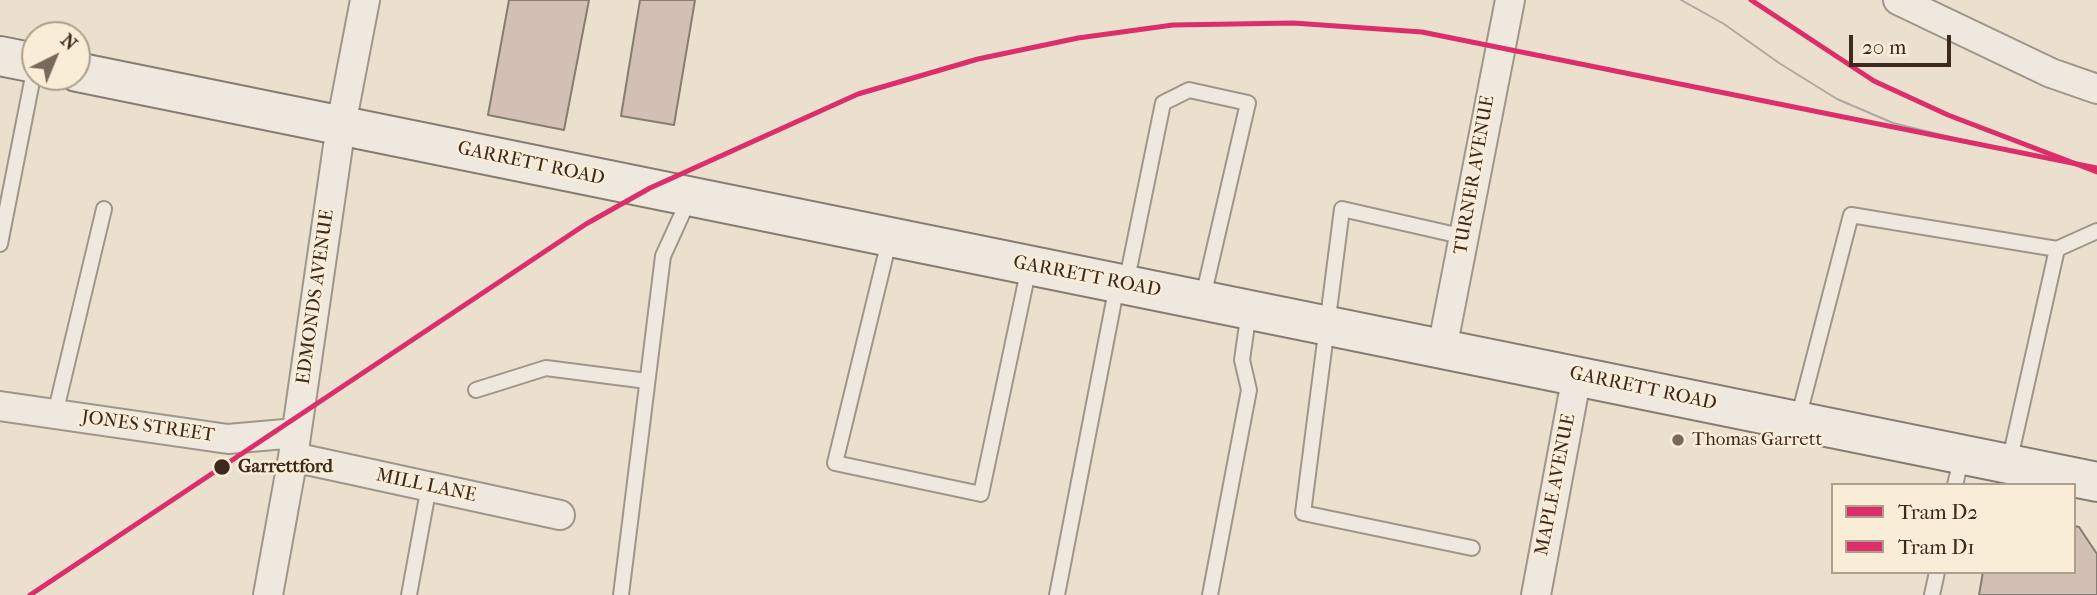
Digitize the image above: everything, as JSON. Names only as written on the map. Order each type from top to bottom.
[{"type":"main road","points":[[0,56],[21,61]]},
{"type":"main road","name":"GARRETT ROAD","points":[[91,75],[1577,375],[1797,422],[1959,470],[2009,464],[2097,482]]},
{"type":"street","name":"EDMONDS AVENUE","points":[[268,595],[294,445],[341,125],[365,0]]},
{"type":"street","name":"TURNER AVENUE","points":[[1442,349],[1510,0]]},
{"type":"street","points":[[1905,2],[2051,73],[2097,89]]},
{"type":"street","name":"MAPLE AVENUE","points":[[1536,595],[1577,375]]},
{"type":"street","name":"JONES STREET","points":[[0,406],[228,439],[294,445]]},
{"type":"street","name":"MILL LANE","points":[[294,445],[429,486],[560,515]]},
{"type":"lane","points":[[1057,595],[1163,103],[1189,90],[1248,103],[1202,301]]},
{"type":"lane","points":[[0,244],[30,91]]},
{"type":"lane","points":[[621,595],[663,256],[690,197]]},
{"type":"lane","points":[[55,414],[104,209]]},
{"type":"lane","points":[[1465,237],[1342,209],[1303,513],[1472,548]]},
{"type":"lane","points":[[1797,422],[1851,215],[2057,249],[2097,230]]},
{"type":"lane","points":[[890,237],[835,463],[981,494],[1030,266]]},
{"type":"lane","points":[[2009,464],[2057,249]]},
{"type":"lane","points":[[1210,595],[1249,390],[1242,360],[1249,310]]},
{"type":"lane","points":[[476,390],[546,368],[647,381]]},
{"type":"lane","points":[[409,595],[429,486]]},
{"type":"lane","points":[[1932,595],[1937,574]]},
{"type":"building","points":[[509,0],[589,0],[564,130],[488,115]]},
{"type":"building","points":[[640,0],[695,0],[674,125],[621,116]]},
{"type":"building","points":[[2076,526],[2097,554],[2097,595],[1979,595],[1983,574],[2076,574]]},
{"type":"tram line","points":[[1681,0],[1724,24],[1837,99],[1893,123],[1958,139]]},
{"type":"tram line","name":"D1","points":[[1751,0],[1874,81],[1948,115],[2097,172]]},
{"type":"tram line","name":"D2","points":[[30,595],[586,224],[650,188],[858,94],[978,59],[1078,38],[1173,25],[1293,23],[1422,32],[2097,168]]},
{"type":"place","name":"Thomas Garrett","points":[[1678,440]]},
{"type":"place","name":"Garrettford","points":[[222,467]]}]
